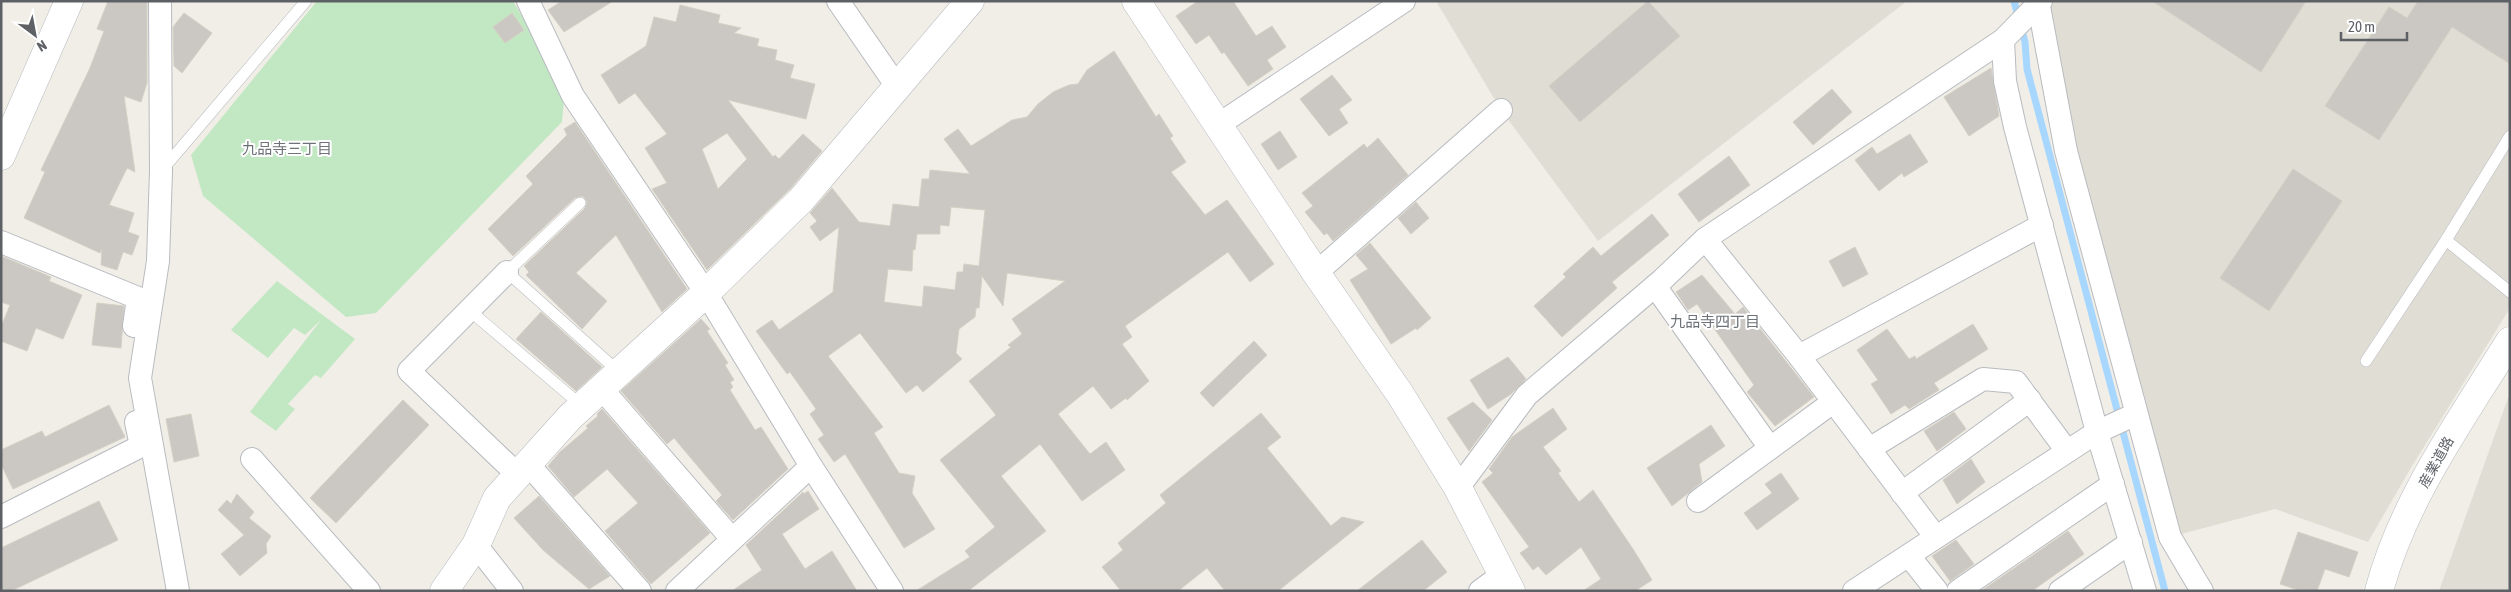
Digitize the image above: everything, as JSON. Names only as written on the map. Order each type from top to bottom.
[{"type":"street","points":[[1,156],[69,1]]},
{"type":"street","points":[[160,1],[161,171],[158,261],[140,378],[178,591]]},
{"type":"street","points":[[528,1],[573,96],[706,293],[811,466],[892,591]]},
{"type":"street","points":[[838,1],[898,88]]},
{"type":"street","points":[[444,591],[476,545],[497,498],[582,406],[706,293],[801,200],[970,1]]},
{"type":"street","points":[[1136,1],[1316,272],[1400,394],[1458,488],[1507,582],[1480,591]]},
{"type":"street","points":[[1218,125],[1404,1]]},
{"type":"street","points":[[1458,488],[1527,395],[1655,286],[1705,240],[2003,40],[2039,2]]},
{"type":"street","points":[[2039,2],[2066,151],[2170,537],[2202,591]]},
{"type":"street","points":[[2003,40],[2005,81],[2097,432],[2145,591]]},
{"type":"street","points":[[1316,272],[1501,110]]},
{"type":"street","points":[[1799,356],[2042,224]]},
{"type":"street","points":[[1705,240],[1799,356],[1935,536]]},
{"type":"street","points":[[1,242],[138,298],[127,375],[141,446],[1,517]]},
{"type":"street","points":[[507,272],[409,371],[523,470],[640,591]]},
{"type":"street","points":[[1655,286],[1770,448]]},
{"type":"street","name":"産業道路","points":[[2379,591],[2388,558],[2431,468],[2510,341]]},
{"type":"street","points":[[1869,449],[1983,378],[2016,382],[2067,451]]},
{"type":"street","points":[[610,380],[732,539]]},
{"type":"street","points":[[1902,494],[2030,400]]},
{"type":"street","points":[[1698,501],[1833,402]]},
{"type":"street","points":[[1854,591],[1909,556],[1935,536],[2097,432],[2136,414]]},
{"type":"street","points":[[252,460],[368,591]]},
{"type":"street","points":[[677,591],[811,466]]},
{"type":"street","points":[[1958,591],[2113,484]]},
{"type":"street","points":[[2060,591],[2131,542]]},
{"type":"street","points":[[476,545],[512,591]]},
{"type":"street","points":[[1909,556],[1937,591]]},
{"type":"lane","points":[[161,171],[306,1]]},
{"type":"lane","points":[[2366,361],[2446,240],[2510,136]]},
{"type":"lane","points":[[580,203],[507,272],[610,380]]},
{"type":"lane","points":[[2446,240],[2510,292]]},
{"type":"lane","points":[[469,310],[582,406]]},
{"type":"shaded area","points":[[1436,1],[1907,1],[1598,241],[1501,110]]},
{"type":"shaded area","points":[[2041,1],[2510,1],[2510,308],[2412,466],[2368,542],[2275,509],[2170,537]]},
{"type":"shaded area","points":[[2510,395],[2510,591],[2439,591],[2508,398]]},
{"type":"green space","points":[[317,1],[513,1],[565,89],[562,122],[376,313],[346,317],[203,196],[191,155]]},
{"type":"green space","points":[[277,281],[355,339],[321,378],[315,375],[288,404],[295,409],[276,431],[250,412],[321,320],[305,335],[294,328],[268,358],[231,330]]},
{"type":"building","points":[[108,1],[147,1],[147,83],[141,102],[124,96],[135,172],[127,168],[109,205],[134,213],[128,232],[139,236],[132,255],[123,252],[117,270],[101,265],[102,249],[100,253],[24,218],[45,172],[41,170],[90,68],[104,31],[97,29]]},
{"type":"building","points":[[562,1],[613,1],[564,32],[548,10]]},
{"type":"building","points":[[1198,1],[1233,1],[1256,36],[1272,26],[1286,47],[1267,60],[1273,69],[1248,86],[1224,52],[1222,54],[1209,35],[1196,44],[1176,16]]},
{"type":"building","points":[[1648,1],[1680,36],[1580,122],[1549,86]]},
{"type":"building","points":[[2152,1],[2306,1],[2261,72]]},
{"type":"building","points":[[2418,1],[2510,1],[2510,64],[2452,27],[2379,140],[2325,106],[2389,7],[2407,18]]},
{"type":"building","points":[[680,5],[720,15],[718,23],[741,28],[734,33],[759,39],[757,46],[777,50],[775,60],[794,65],[790,78],[815,84],[806,119],[728,100],[773,157],[775,155],[779,159],[803,134],[822,151],[790,189],[707,270],[652,189],[667,183],[645,148],[667,134],[635,93],[619,104],[601,75],[646,46],[654,17],[676,22]],"holes":[[[727,133],[747,159],[718,189],[702,149]]]},
{"type":"building","points":[[184,13],[212,33],[182,73],[174,66],[173,27]]},
{"type":"building","points":[[512,13],[524,30],[505,43],[493,27]]},
{"type":"building","points":[[1114,51],[1156,117],[1159,114],[1173,136],[1170,138],[1186,162],[1171,172],[1205,215],[1227,200],[1274,264],[1250,282],[1228,252],[1125,326],[1132,337],[1122,344],[1149,381],[1127,400],[1126,398],[1111,409],[1093,386],[1058,414],[1090,454],[1106,442],[1125,470],[1082,501],[1040,444],[1001,476],[1046,531],[968,591],[916,591],[970,557],[965,551],[995,527],[940,460],[996,415],[969,381],[1011,347],[1008,345],[1022,334],[1012,319],[1065,281],[1007,273],[1003,306],[982,276],[979,308],[976,308],[975,317],[959,329],[956,353],[962,359],[923,392],[917,385],[906,393],[860,333],[828,356],[883,427],[874,433],[899,473],[915,476],[912,493],[935,529],[904,548],[845,454],[834,462],[818,439],[824,435],[810,414],[816,409],[790,372],[787,374],[756,331],[772,320],[779,330],[833,292],[839,227],[820,241],[810,227],[817,221],[810,213],[832,188],[859,222],[890,226],[893,204],[919,207],[922,179],[929,179],[930,170],[970,174],[944,139],[958,129],[971,146],[1012,120],[1027,117],[1038,104],[1053,92],[1069,85],[1078,84],[1087,70]],"holes":[[[951,207],[985,210],[979,266],[964,264],[963,272],[957,272],[955,290],[924,286],[922,307],[884,302],[888,269],[912,271],[913,249],[915,250],[917,234],[940,234],[940,225],[949,226]]]},
{"type":"building","points":[[1991,68],[1999,116],[1969,136],[1944,97]]},
{"type":"building","points":[[1332,75],[1352,100],[1339,109],[1348,123],[1329,136],[1300,99]]},
{"type":"building","points":[[1832,89],[1852,112],[1813,145],[1793,122]]},
{"type":"building","points":[[575,122],[687,289],[662,312],[616,235],[576,273],[607,301],[582,329],[526,275],[529,272],[524,266],[585,208],[587,202],[583,196],[575,198],[513,256],[488,229],[533,184],[526,176],[567,135],[564,129]]},
{"type":"building","points":[[1280,131],[1297,157],[1278,170],[1261,144]]},
{"type":"building","points":[[1910,134],[1928,162],[1904,177],[1902,173],[1879,191],[1855,160],[1872,147],[1877,154]]},
{"type":"building","points":[[1378,138],[1408,175],[1333,241],[1327,233],[1324,235],[1305,212],[1313,206],[1302,193],[1364,144],[1367,148]]},
{"type":"building","points":[[1729,156],[1750,185],[1699,222],[1678,194]]},
{"type":"building","points":[[2293,169],[2342,201],[2269,311],[2220,278]]},
{"type":"building","points":[[1416,202],[1429,218],[1411,234],[1398,218]]},
{"type":"building","points":[[1652,214],[1669,235],[1612,282],[1617,288],[1562,337],[1534,306],[1566,277],[1563,274],[1593,247],[1601,256]]},
{"type":"building","points":[[1370,243],[1431,318],[1417,330],[1416,328],[1391,344],[1350,280],[1368,269],[1356,255]]},
{"type":"building","points":[[1855,247],[1868,274],[1843,287],[1829,261]]},
{"type":"building","points":[[1,256],[51,277],[49,281],[82,295],[63,339],[36,328],[27,351],[1,341],[1,327],[10,305],[1,302]]},
{"type":"building","points":[[1702,275],[1735,314],[1743,307],[1814,397],[1775,426],[1747,392],[1754,385],[1697,304],[1688,310],[1676,292]]},
{"type":"building","points":[[97,303],[124,306],[121,348],[92,345]]},
{"type":"building","points":[[541,312],[602,367],[576,391],[516,339]]},
{"type":"building","points":[[701,319],[710,329],[707,331],[728,363],[725,365],[734,380],[730,382],[733,387],[730,390],[755,430],[761,427],[788,469],[733,520],[716,501],[722,495],[674,438],[667,444],[621,391]]},
{"type":"building","points":[[1973,324],[1988,349],[1934,383],[1939,390],[1909,409],[1905,405],[1891,414],[1871,384],[1878,380],[1857,350],[1887,329],[1909,359],[1915,356],[1916,359]]},
{"type":"building","points":[[1254,341],[1267,355],[1213,407],[1200,393]]},
{"type":"building","points":[[1508,357],[1526,379],[1511,394],[1488,409],[1470,380]]},
{"type":"building","points":[[403,400],[429,425],[336,523],[310,498]]},
{"type":"building","points":[[1473,402],[1492,420],[1469,451],[1447,418]]},
{"type":"building","points":[[109,405],[125,437],[13,489],[1,464],[1,450],[42,431],[45,437]]},
{"type":"building","points":[[1553,408],[1567,429],[1543,447],[1561,471],[1558,473],[1579,502],[1593,490],[1633,549],[1652,580],[1635,591],[1583,591],[1601,579],[1581,547],[1546,575],[1538,566],[1533,570],[1520,553],[1529,547],[1482,482],[1493,473],[1489,469],[1512,437]]},
{"type":"building","points":[[602,409],[710,533],[651,584],[605,531],[638,503],[607,469],[574,497],[548,466],[560,452],[588,428],[586,426],[598,416],[597,414]]},
{"type":"building","points":[[1954,412],[1966,429],[1937,451],[1924,431]]},
{"type":"building","points":[[1261,413],[1281,437],[1267,448],[1331,526],[1342,517],[1364,522],[1278,591],[1225,591],[1207,568],[1178,591],[1121,591],[1102,567],[1123,550],[1118,543],[1166,503],[1160,495]]},
{"type":"building","points":[[191,414],[199,456],[174,462],[166,419]]},
{"type":"building","points":[[1711,425],[1725,446],[1699,464],[1702,482],[1672,506],[1647,468]]},
{"type":"building","points":[[1971,459],[1985,482],[1957,504],[1943,480]]},
{"type":"building","points":[[1781,473],[1799,499],[1757,530],[1744,513],[1772,493],[1765,484]]},
{"type":"building","points":[[808,491],[819,509],[782,534],[805,569],[832,551],[857,591],[732,591],[762,570],[746,545],[803,492],[804,494]]},
{"type":"building","points":[[237,494],[254,512],[249,518],[271,536],[266,544],[267,553],[240,576],[221,554],[244,535],[218,510],[227,500],[231,504]]},
{"type":"building","points":[[539,496],[610,576],[589,589],[543,550],[514,518]]},
{"type":"building","points":[[99,501],[118,540],[11,591],[1,591],[1,548]]},
{"type":"building","points":[[2068,531],[2084,554],[2032,591],[1981,591]]},
{"type":"building","points":[[2298,532],[2358,552],[2349,577],[2325,569],[2317,591],[2301,591],[2280,584]]},
{"type":"building","points":[[1422,540],[1447,572],[1423,591],[1357,591]]},
{"type":"building","points":[[1956,540],[1974,564],[1950,581],[1932,556]]},
{"type":"waterway","points":[[2014,1],[2025,42],[2027,69],[2165,591]]},
{"type":"district","name":"九品寺三丁目","points":[[287,149]]},
{"type":"district","name":"九品寺四丁目","points":[[1715,322]]}]
